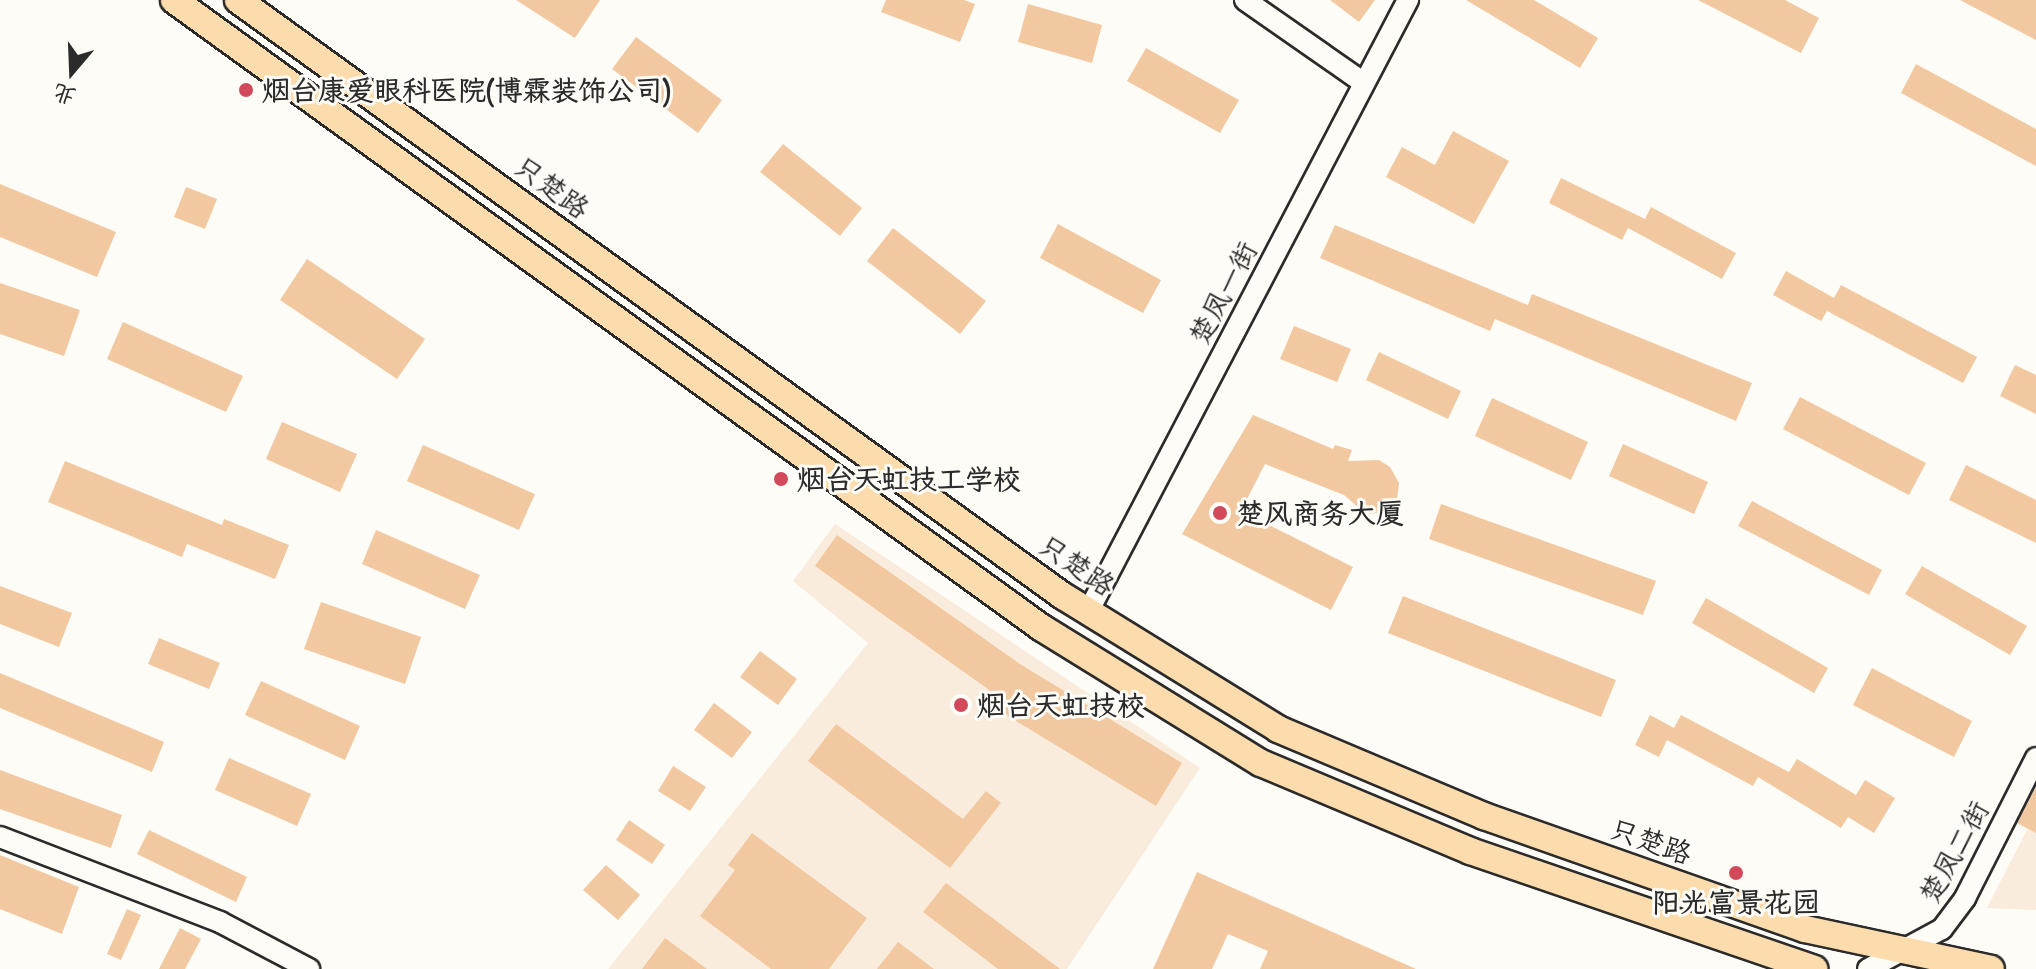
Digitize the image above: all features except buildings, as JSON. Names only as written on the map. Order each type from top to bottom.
[{"type":"main road","points":[[174,0],[1042,628],[1261,763],[1470,851],[1814,969]]},
{"type":"main road","name":"只楚路","points":[[238,0],[1088,612],[1278,729],[1484,816],[1805,929],[1991,969]]},
{"type":"street","points":[[1245,0],[1364,83]]},
{"type":"street","name":"楚凤一街","points":[[1088,612],[1408,0]]},
{"type":"street","name":"楚凤二街","points":[[1868,969],[1898,949],[1942,929],[1965,898],[2036,758]]},
{"type":"street","points":[[0,837],[220,922],[309,969]]},
{"type":"shaded area","name":"烟台天虹技校","points":[[835,524],[1200,768],[1067,969],[608,969],[868,643],[793,581]]},
{"type":"shaded area","points":[[2036,812],[2036,910],[1987,908]]},
{"type":"place","name":"烟台康爱眼科医院(博霖装饰公司)","points":[[246,90]]},
{"type":"place","name":"烟台天虹技工学校","points":[[781,479]]},
{"type":"place","name":"楚风商务大厦","points":[[1220,513]]},
{"type":"place","name":"烟台天虹技校","points":[[961,705]]},
{"type":"place","name":"阳光富景花园","points":[[1736,873]]}]
